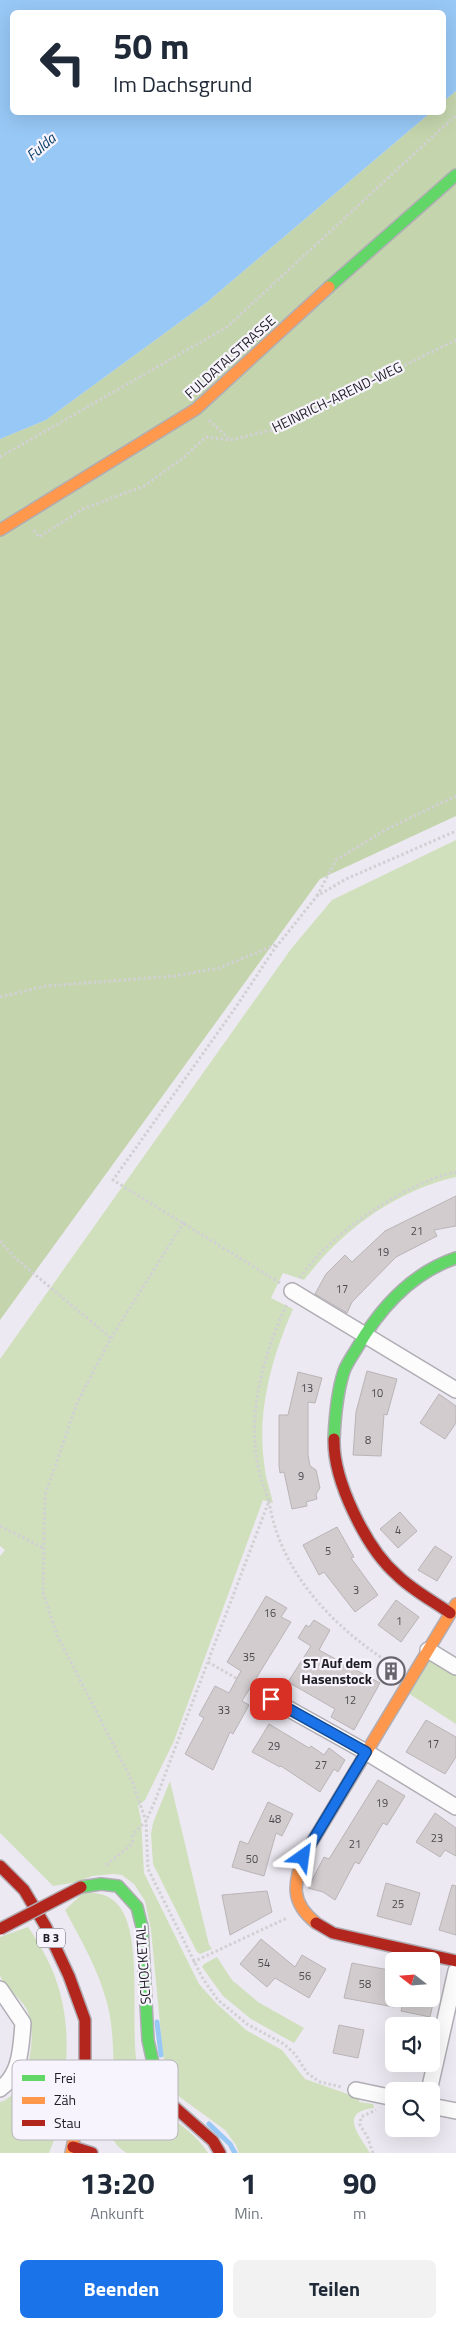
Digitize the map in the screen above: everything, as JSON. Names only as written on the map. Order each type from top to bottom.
[{"type":"street","name":"FULDATALSTRASSE","points":[[0,530],[196,409],[373,247],[456,175]]},
{"type":"street","points":[[456,1258],[438,1264],[414,1280],[385,1305],[364,1335],[344,1370],[336,1413],[334,1448],[342,1480],[360,1529],[396,1575],[453,1609],[303,1857],[295,1881],[297,1897],[303,1911],[320,1928],[333,1933],[456,1961]]},
{"type":"street","points":[[292,1291],[456,1390]]},
{"type":"street","points":[[428,1650],[456,1667]]},
{"type":"street","points":[[271,1699],[366,1752],[456,1807]]},
{"type":"street","name":"B 3","points":[[0,1866],[24,1890],[46,1927],[69,1976],[84,2020],[85,2060]]},
{"type":"street","name":"SCHOCKETAL","points":[[0,1929],[82,1887],[101,1884],[118,1886],[137,1907],[142,1926],[148,2040],[152,2060]]},
{"type":"street","points":[[431,2082],[456,1971]]},
{"type":"street","points":[[0,1989],[23,2024],[19,2060]]},
{"type":"street","points":[[0,2089],[7,2084],[12,2076]]},
{"type":"street","points":[[356,2090],[385,2095]]},
{"type":"street","points":[[440,2108],[456,2112]]},
{"type":"street","name":"SCHOCKETAL","points":[[178,2110],[213,2141],[220,2153]]},
{"type":"street","points":[[72,2150],[92,2153]]},
{"type":"path","points":[[0,457],[228,327],[456,115]]},
{"type":"path","name":"HEINRICH-AREND-WEG","points":[[231,440],[275,429],[456,340]]},
{"type":"path","points":[[196,409],[231,440]]},
{"type":"path","points":[[23,516],[39,537],[84,508],[144,486],[183,458],[206,437],[231,440]]},
{"type":"path","points":[[292,1291],[184,1222],[113,1180],[160,1117],[279,944],[317,896],[336,860],[387,829],[456,796]]},
{"type":"path","points":[[317,896],[346,879],[456,831]]},
{"type":"path","points":[[0,998],[46,986],[175,976],[219,968],[279,944]]},
{"type":"path","points":[[411,1676],[355,1639],[300,1581],[278,1540],[272,1523],[269,1501],[256,1458],[256,1414],[268,1350],[275,1329],[292,1291],[305,1270],[355,1224],[411,1188],[440,1176],[456,1172]]},
{"type":"path","points":[[184,1222],[111,1338],[77,1403],[45,1495],[43,1592],[57,1635],[132,1781],[146,1821],[148,1869],[203,1979],[218,2000],[247,2024],[284,2044],[295,2054],[307,2073],[320,2082],[356,2090]]},
{"type":"path","points":[[0,1241],[15,1258],[111,1338]]},
{"type":"path","points":[[82,1887],[98,1870],[132,1844],[133,1834],[146,1821],[179,1743],[269,1501]]},
{"type":"path","points":[[0,1526],[43,1548]]},
{"type":"path","points":[[208,1662],[271,1699]]},
{"type":"path","points":[[194,1962],[303,1911]]},
{"type":"path","points":[[373,2153],[360,2125],[362,2117],[366,2113],[374,2112],[385,2100]]},
{"type":"green space","points":[[456,91],[456,816],[320,879],[0,1320],[0,439],[46,420],[206,303],[428,115],[446,115],[446,99]]},
{"type":"green space","points":[[456,840],[456,1177],[439,1181],[407,1194],[376,1212],[335,1245],[304,1280],[283,1273],[271,1298],[293,1309],[285,1327],[268,1384],[262,1442],[266,1478],[273,1503],[263,1500],[174,1741],[145,1800],[138,1806],[141,1819],[144,1873],[199,1984],[217,2004],[246,2030],[282,2050],[305,2079],[359,2098],[359,2102],[373,2104],[374,2108],[363,2110],[354,2119],[357,2132],[370,2153],[239,2153],[236,2145],[225,2130],[178,2096],[178,2060],[164,2060],[151,1930],[145,1901],[134,1884],[122,1875],[113,1874],[92,1876],[78,1882],[53,1886],[0,1833],[0,1556],[5,1550],[0,1546],[0,1359],[291,949],[332,900]]},
{"type":"green space","points":[[428,1656],[456,1673],[456,1724],[408,1693]]},
{"type":"green space","points":[[170,1781],[209,1945],[212,1949],[200,1954],[197,1952],[153,1864],[151,1834],[153,1823]]},
{"type":"green space","points":[[84,1892],[107,1896],[122,1911],[130,1931],[133,1955],[136,2060],[113,2060],[110,2015],[105,1996],[87,1952],[65,1910]]},
{"type":"green space","points":[[28,1927],[41,1947],[51,1967],[63,2006],[66,2026],[66,2060],[29,2060],[32,2032],[30,2019],[26,2008],[1,1979],[0,1937]]},
{"type":"green space","points":[[217,1957],[232,1980],[258,2002],[304,2028],[294,2043],[251,2019],[223,1996],[202,1967]]},
{"type":"green space","points":[[12,2094],[12,2140],[54,2140],[49,2153],[0,2153],[0,2102]]},
{"type":"green space","points":[[178,2123],[201,2143],[208,2153],[127,2153],[114,2140],[178,2140]]},
{"type":"water","name":"Fulda","points":[[0,0],[456,0],[456,91],[446,99],[446,10],[10,10],[10,115],[428,115],[206,303],[46,420],[0,439]]},
{"type":"building","points":[[456,1196],[456,1226],[434,1230],[437,1236],[396,1257],[352,1302],[347,1313],[315,1294],[326,1274],[345,1255],[352,1262],[385,1231]]},
{"type":"building","points":[[367,1371],[397,1379],[387,1415],[384,1414],[381,1456],[353,1455],[356,1412]]},
{"type":"building","points":[[298,1372],[322,1378],[315,1403],[308,1402],[308,1455],[310,1466],[316,1470],[320,1488],[316,1494],[317,1499],[306,1502],[307,1506],[292,1509],[284,1472],[280,1473],[279,1415],[288,1415]]},
{"type":"building","points":[[439,1394],[456,1406],[456,1423],[445,1439],[420,1423]]},
{"type":"building","points":[[400,1512],[417,1531],[398,1548],[380,1529]]},
{"type":"building","points":[[337,1527],[354,1557],[351,1558],[378,1595],[355,1612],[324,1572],[319,1575],[303,1545]]},
{"type":"building","points":[[435,1546],[452,1557],[437,1581],[418,1570]]},
{"type":"building","points":[[266,1596],[287,1608],[281,1617],[291,1622],[242,1701],[249,1705],[233,1734],[230,1732],[213,1770],[185,1754],[204,1718],[199,1715],[215,1686],[229,1693],[241,1671],[227,1662]]},
{"type":"building","points":[[396,1600],[419,1617],[401,1642],[378,1625]]},
{"type":"building","points":[[314,1620],[330,1630],[319,1650],[380,1683],[354,1730],[331,1717],[335,1709],[288,1682],[311,1646],[298,1638],[306,1625],[309,1627]]},
{"type":"building","points":[[426,1720],[456,1737],[456,1757],[445,1774],[406,1752]]},
{"type":"building","points":[[269,1724],[309,1748],[311,1746],[324,1755],[329,1748],[345,1760],[338,1772],[334,1769],[320,1792],[281,1766],[252,1752]]},
{"type":"building","points":[[378,1780],[405,1796],[387,1825],[383,1823],[359,1864],[355,1862],[335,1900],[323,1892],[308,1888],[324,1857],[329,1859]]},
{"type":"building","points":[[268,1802],[293,1814],[282,1836],[276,1833],[264,1876],[232,1867],[240,1841],[248,1844]]},
{"type":"building","points":[[435,1813],[456,1828],[456,1856],[445,1850],[440,1857],[416,1842]]},
{"type":"building","points":[[386,1883],[420,1893],[411,1925],[377,1916]]},
{"type":"building","points":[[452,1885],[456,1886],[456,1935],[439,1930]]},
{"type":"building","points":[[267,1891],[272,1912],[230,1935],[222,1895]]},
{"type":"building","points":[[261,1939],[295,1967],[302,1955],[326,1969],[309,1998],[275,1978],[267,1987],[240,1964]]},
{"type":"building","points":[[352,1963],[385,1969],[385,2005],[344,1998]]},
{"type":"building","points":[[402,2008],[432,2008],[430,2017],[401,2011]]},
{"type":"building","points":[[339,2025],[364,2030],[358,2058],[333,2053]]},
{"type":"waterway","points":[[157,2022],[161,2055]]},
{"type":"waterway","points":[[209,2124],[230,2144],[235,2153]]},
{"type":"traffic: fast","points":[[329,287],[456,175]]},
{"type":"traffic: fast","points":[[334,1439],[337,1404],[344,1371],[366,1333],[387,1306],[411,1283],[425,1273],[456,1258]]},
{"type":"traffic: fast","points":[[81,1887],[101,1884],[118,1886],[137,1907],[142,1927],[148,2040],[152,2060]]},
{"type":"traffic: slow","points":[[0,530],[196,409],[329,287]]},
{"type":"traffic: slow","points":[[316,1923],[302,1908],[296,1893],[296,1885],[303,1857],[456,1604]]},
{"type":"traffic: slow","points":[[71,2153],[74,2140]]},
{"type":"traffic: jam","points":[[334,1439],[335,1456],[345,1493],[363,1531],[374,1548],[385,1563],[403,1580],[450,1613]]},
{"type":"traffic: jam","points":[[0,1866],[24,1890],[46,1927],[69,1976],[85,2020],[85,2060]]},
{"type":"traffic: jam","points":[[0,1929],[81,1887]]},
{"type":"traffic: jam","points":[[316,1923],[333,1933],[456,1961]]},
{"type":"traffic: jam","points":[[178,2110],[213,2141],[220,2153]]},
{"type":"traffic: jam","points":[[73,2147],[92,2153]]},
{"type":"place","name":"ST Auf dem Hasenstock","points":[[391,1671]]},
{"type":"route","points":[[271,1699],[366,1752],[303,1857]]}]
